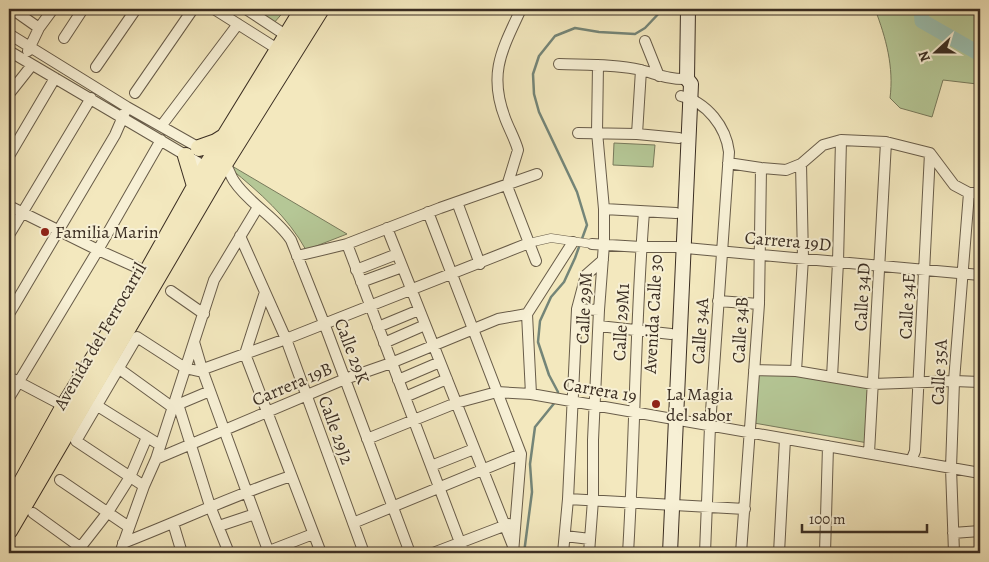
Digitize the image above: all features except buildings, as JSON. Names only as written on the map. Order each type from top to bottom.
[{"type":"main road","name":"Avenida del Ferrocarril","points":[[9,531],[224,137],[304,9]]},
{"type":"main road","name":"Avenida del Ferrocarril","points":[[9,505],[64,406],[147,272],[195,186],[321,9]]},
{"type":"main road","name":"Avenida Calle 30","points":[[670,553],[668,504],[686,97],[682,85],[687,79],[688,9]]},
{"type":"main road","name":"Avenida Calle 30","points":[[671,419],[671,334],[679,247],[676,213],[679,138],[686,97]]},
{"type":"main road","points":[[195,186],[211,163]]},
{"type":"main road","name":"Avenida Calle 30","points":[[661,553],[668,504]]},
{"type":"street","points":[[12,9],[39,28]]},
{"type":"street","points":[[9,94],[27,62],[30,46],[39,28],[53,9]]},
{"type":"street","points":[[64,38],[83,9]]},
{"type":"street","points":[[96,67],[136,9]]},
{"type":"street","points":[[135,94],[193,9]]},
{"type":"street","points":[[214,9],[238,24],[283,43]]},
{"type":"street","points":[[246,9],[283,43]]},
{"type":"street","points":[[521,9],[498,64],[497,91],[505,118],[518,150],[507,186],[536,261]]},
{"type":"street","points":[[162,125],[238,24]]},
{"type":"street","points":[[9,34],[162,125],[211,163]]},
{"type":"street","points":[[645,41],[658,76]]},
{"type":"street","points":[[9,51],[161,140],[211,163]]},
{"type":"street","points":[[559,64],[598,65],[641,70],[658,76],[687,79]]},
{"type":"street","name":"Calle 29M","points":[[589,553],[593,500],[593,440],[599,310],[604,244],[604,209],[597,132],[598,65]]},
{"type":"street","points":[[636,134],[641,70]]},
{"type":"street","points":[[9,156],[55,78]]},
{"type":"street","name":"Calle 34A","points":[[686,97],[707,109],[715,118],[728,140],[729,152],[710,426],[705,553]]},
{"type":"street","points":[[9,235],[91,98]]},
{"type":"street","points":[[9,314],[115,135],[128,106]]},
{"type":"street","points":[[578,133],[597,132],[679,138]]},
{"type":"street","points":[[9,398],[13,380],[98,250],[161,140]]},
{"type":"street","points":[[832,377],[842,140]]},
{"type":"street","points":[[728,163],[786,170],[801,164],[823,145],[842,140],[886,142],[930,153],[954,184],[969,193],[980,193]]},
{"type":"street","name":"Calle 34D","points":[[869,453],[886,142]]},
{"type":"street","name":"Calle 34E","points":[[911,461],[914,451],[919,383],[930,153]]},
{"type":"street","name":"Calle 29K","points":[[211,163],[284,230],[291,240],[410,553]]},
{"type":"street","points":[[796,371],[803,258],[801,164]]},
{"type":"street","name":"Calle 34B","points":[[742,553],[759,304],[761,168]]},
{"type":"street","points":[[298,256],[347,244],[428,212],[537,174]]},
{"type":"street","name":"Calle 35A","points":[[954,553],[951,468],[954,381],[969,193]]},
{"type":"street","points":[[457,202],[480,264]]},
{"type":"street","points":[[9,206],[147,272]]},
{"type":"street","points":[[120,553],[175,406],[185,368],[214,280],[258,207]]},
{"type":"street","points":[[604,209],[676,213]]},
{"type":"street","points":[[428,212],[521,454],[514,551]]},
{"type":"street","name":"Calle 29M1","points":[[628,553],[632,502],[637,330],[644,212]]},
{"type":"street","points":[[387,228],[514,551]]},
{"type":"street","name":"Calle 29J2","points":[[240,236],[286,339],[364,553]]},
{"type":"street","points":[[144,486],[76,441],[137,337],[185,368],[202,369],[286,339],[480,264],[529,243],[551,238],[592,244]]},
{"type":"street","points":[[531,394],[527,314],[575,242]]},
{"type":"street","points":[[347,244],[464,553]]},
{"type":"street","name":"Carrera 19D","points":[[592,244],[679,247],[980,275]]},
{"type":"street","points":[[356,270],[397,254]]},
{"type":"street","points":[[564,553],[568,499],[567,401],[577,309],[586,275],[603,260]]},
{"type":"street","points":[[361,282],[402,267]]},
{"type":"street","points":[[171,291],[204,314]]},
{"type":"street","points":[[265,292],[245,354],[321,553]]},
{"type":"street","points":[[718,301],[759,304]]},
{"type":"street","points":[[577,309],[599,310]]},
{"type":"street","points":[[378,327],[420,310]]},
{"type":"street","name":"Carrera 19B","points":[[156,459],[345,379],[392,363],[433,344],[498,320],[527,314]]},
{"type":"street","points":[[384,343],[426,325]]},
{"type":"street","points":[[599,326],[671,334]]},
{"type":"street","points":[[194,342],[267,553],[313,534]]},
{"type":"street","points":[[398,380],[440,362]]},
{"type":"street","points":[[118,368],[175,406],[191,443],[210,506],[229,553]]},
{"type":"street","points":[[754,370],[796,371],[873,384],[980,382]]},
{"type":"street","points":[[404,397],[447,379]]},
{"type":"street","points":[[13,380],[64,406]]},
{"type":"street","points":[[175,406],[210,391]]},
{"type":"street","name":"Carrera 19","points":[[367,439],[456,403],[497,392],[531,394],[980,473]]},
{"type":"street","points":[[96,405],[160,445]]},
{"type":"street","points":[[33,514],[78,550],[108,512],[130,477],[147,437]]},
{"type":"street","points":[[779,553],[785,439]]},
{"type":"street","points":[[825,553],[828,446]]},
{"type":"street","points":[[431,466],[474,449]]},
{"type":"street","points":[[353,523],[521,454]]},
{"type":"street","points":[[124,543],[246,491],[292,476]]},
{"type":"street","points":[[60,480],[129,527]]},
{"type":"street","points":[[568,499],[745,509]]},
{"type":"street","points":[[219,526],[255,514]]},
{"type":"street","points":[[433,553],[517,521]]},
{"type":"street","points":[[173,523],[182,553]]},
{"type":"street","points":[[953,533],[980,531]]},
{"type":"street","points":[[565,536],[590,538]]},
{"type":"street","points":[[172,553],[177,540]]},
{"type":"green space","points":[[251,9],[286,9],[273,24]]},
{"type":"green space","points":[[875,9],[980,9],[980,93],[977,84],[943,80],[932,117],[900,108],[890,98],[890,64],[883,31]]},
{"type":"green space","points":[[614,143],[655,145],[653,167],[613,165]]},
{"type":"green space","points":[[232,166],[347,234],[306,250],[282,216],[231,169]]},
{"type":"green space","points":[[975,231],[980,231],[980,261],[975,262]]},
{"type":"green space","points":[[759,371],[869,383],[868,443],[754,423]]},
{"type":"waterway","points":[[557,396],[558,392],[549,375],[538,342],[540,321],[551,297],[564,282],[587,225],[577,192],[539,112],[534,94],[533,74],[539,56],[555,36],[575,28],[599,32],[635,34],[645,28],[663,9]]},
{"type":"waterway","points":[[921,9],[922,21],[980,54]]},
{"type":"waterway","points":[[524,553],[532,492],[530,464],[535,427],[556,401]]},
{"type":"place","name":"Familia Marin","points":[[45,232]]},
{"type":"place","name":"La Magia del sabor","points":[[656,404]]}]
